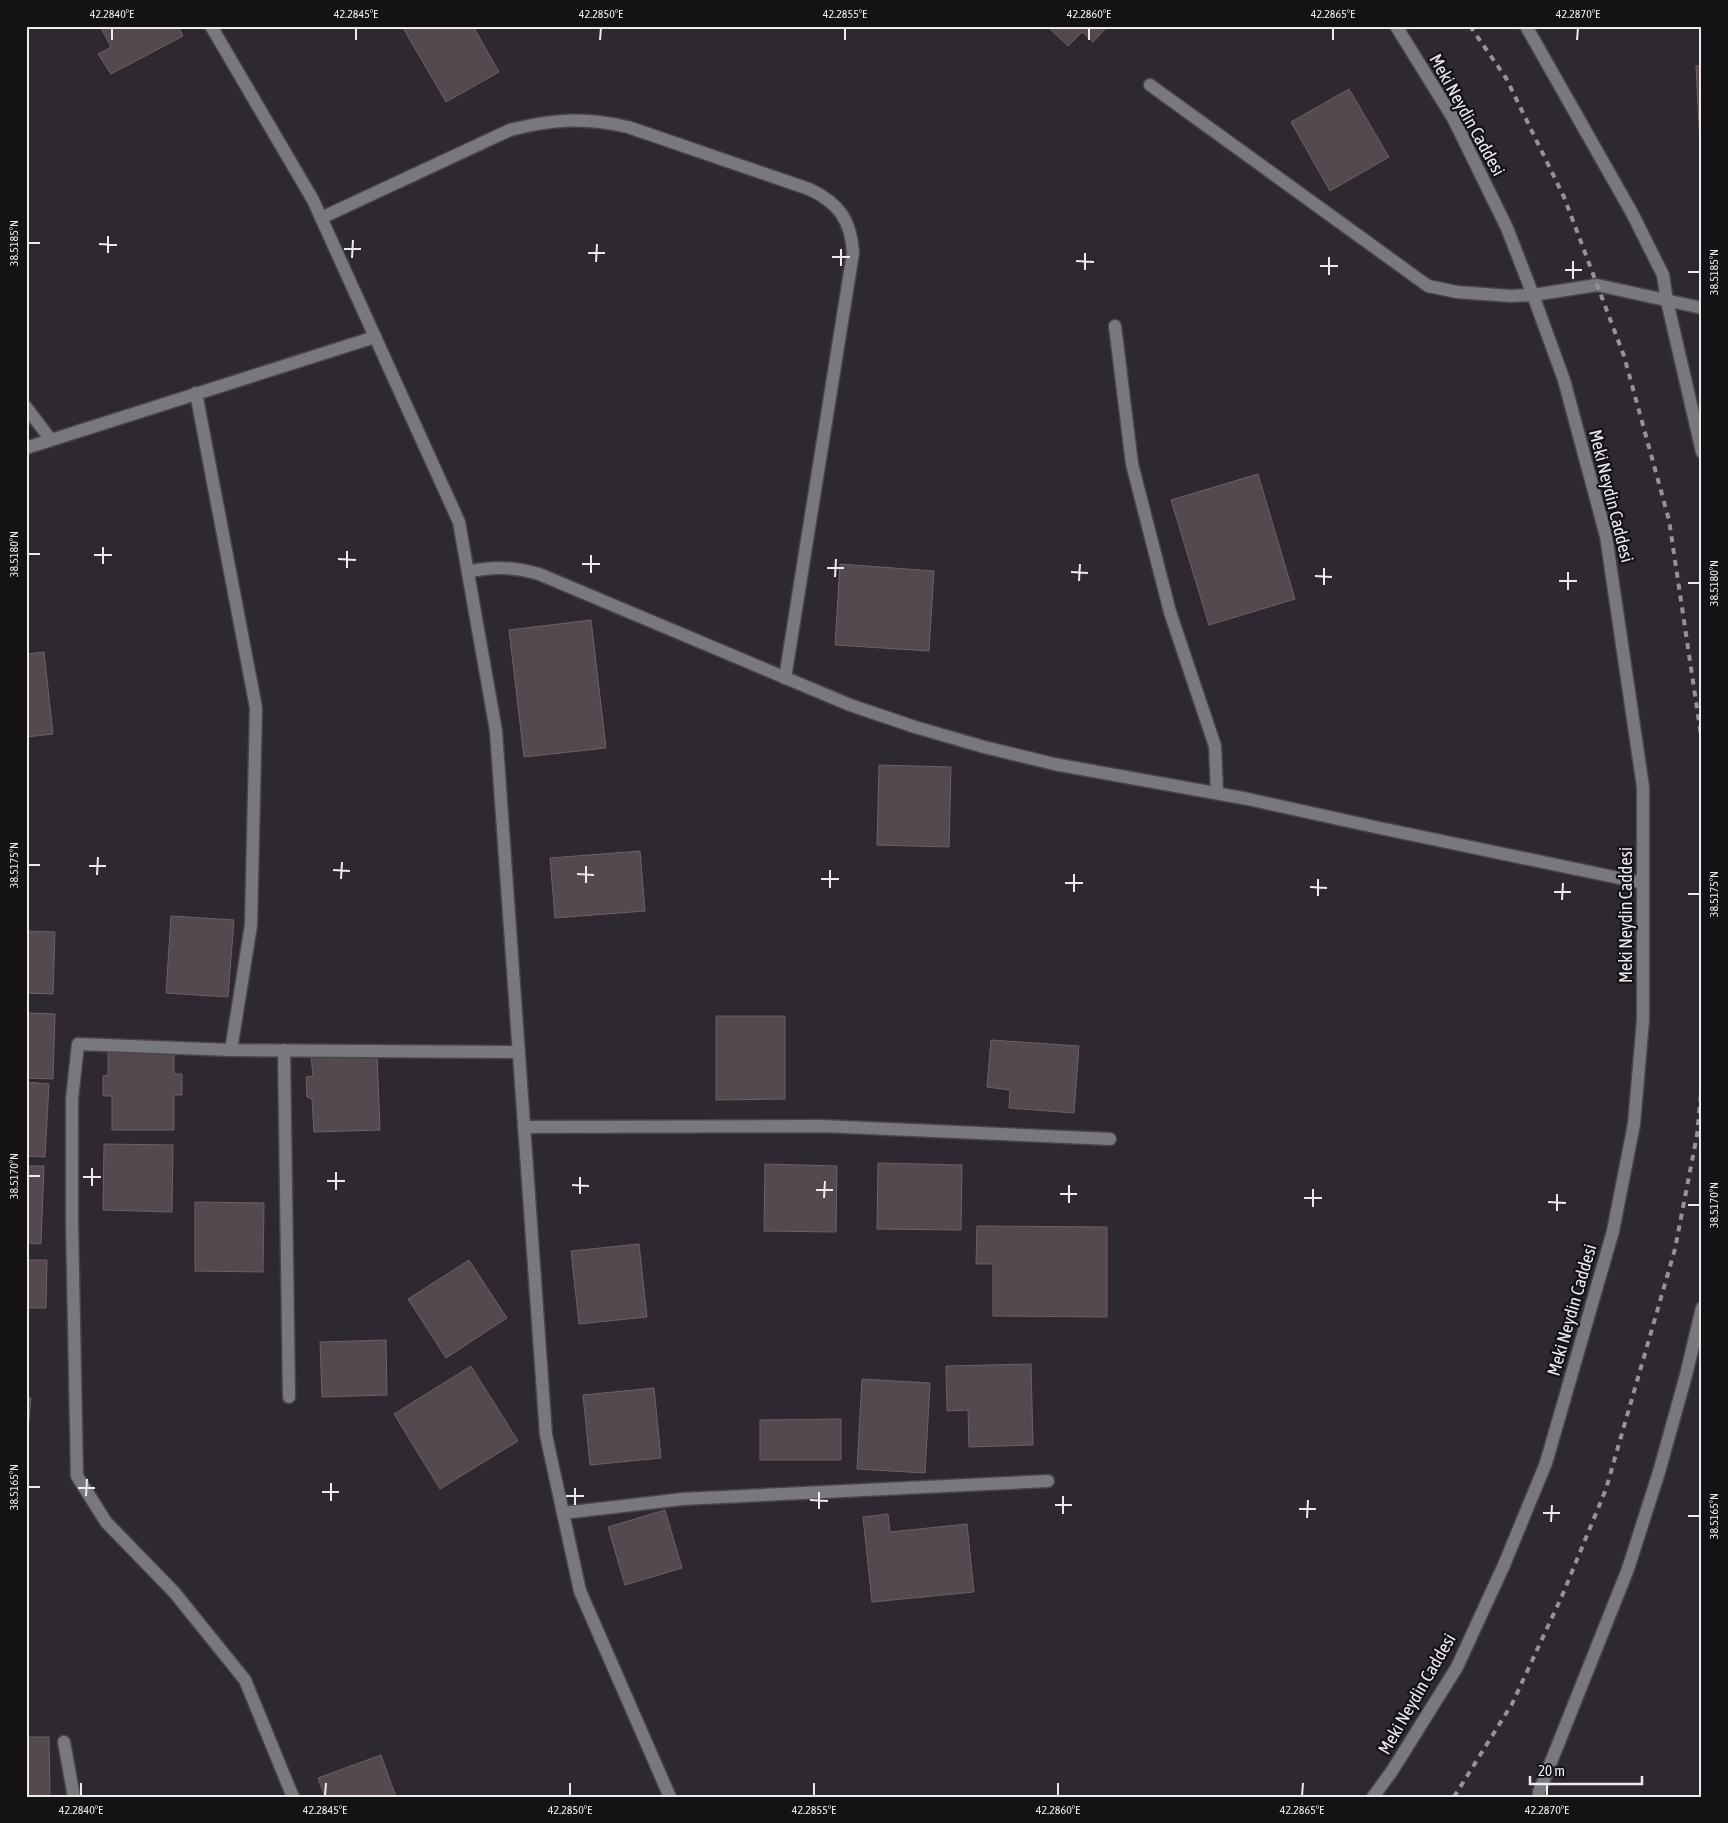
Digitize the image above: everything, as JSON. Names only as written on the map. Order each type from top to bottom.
[{"type":"street","points":[[211,26],[313,200],[459,522],[496,731],[546,1436],[580,1592],[670,1797]]},
{"type":"street","name":"Meki Neydin Caddesi","points":[[1373,1797],[1392,1771],[1457,1667],[1504,1565],[1546,1464],[1613,1231],[1634,1124],[1643,1020],[1644,787],[1606,536],[1564,380],[1507,228],[1453,118],[1396,26]]},
{"type":"street","points":[[1526,26],[1632,213],[1663,275],[1667,301],[1702,452]]},
{"type":"street","points":[[1150,85],[1428,286],[1457,292],[1487,295],[1533,295],[1598,285],[1702,308]]},
{"type":"street","points":[[321,218],[510,130],[542,122],[576,120],[628,127],[809,189],[832,203],[842,213],[848,225],[853,252],[785,678]]},
{"type":"street","points":[[1115,326],[1132,464],[1170,612],[1215,746],[1217,793]]},
{"type":"street","points":[[26,448],[375,337]]},
{"type":"street","points":[[196,393],[256,708],[251,925],[232,1050]]},
{"type":"street","points":[[26,407],[51,440]]},
{"type":"street","points":[[468,572],[501,567],[539,574],[785,678],[915,727],[984,747],[1054,764],[1217,793],[1643,882]]},
{"type":"street","points":[[293,1797],[245,1680],[174,1592],[106,1522],[77,1476],[72,1213],[72,1099],[78,1044],[232,1050],[519,1052]]},
{"type":"street","points":[[284,1050],[289,1397]]},
{"type":"street","points":[[524,1127],[822,1126],[1110,1139]]},
{"type":"street","points":[[1539,1797],[1539,1792],[1628,1569],[1659,1472],[1686,1375],[1702,1308]]},
{"type":"street","points":[[563,1513],[683,1499],[1048,1481]]},
{"type":"street","points":[[64,1742],[74,1797]]},
{"type":"building","points":[[100,26],[178,26],[183,36],[111,74],[98,54],[111,47]]},
{"type":"building","points":[[402,26],[473,26],[499,72],[446,102]]},
{"type":"building","points":[[1047,26],[1108,26],[1093,42],[1082,32],[1068,46]]},
{"type":"building","points":[[1702,65],[1702,145],[1700,145],[1696,66]]},
{"type":"building","points":[[1349,89],[1389,157],[1330,191],[1291,122]]},
{"type":"building","points":[[1258,474],[1295,599],[1209,625],[1171,500]]},
{"type":"building","points":[[840,564],[934,571],[929,651],[835,645]]},
{"type":"building","points":[[591,620],[606,748],[524,757],[509,630]]},
{"type":"building","points":[[44,652],[53,734],[26,737],[26,654]]},
{"type":"building","points":[[879,765],[951,767],[949,847],[877,845]]},
{"type":"building","points":[[640,851],[645,911],[555,918],[550,858]]},
{"type":"building","points":[[171,916],[234,920],[228,997],[166,993]]},
{"type":"building","points":[[26,931],[55,932],[53,994],[26,993]]},
{"type":"building","points":[[26,1013],[55,1014],[53,1079],[26,1078]]},
{"type":"building","points":[[716,1016],[785,1016],[785,1099],[716,1100]]},
{"type":"building","points":[[991,1040],[1079,1046],[1074,1113],[1009,1108],[1010,1090],[987,1087]]},
{"type":"building","points":[[108,1052],[174,1052],[174,1074],[182,1074],[182,1095],[174,1095],[174,1130],[112,1130],[112,1096],[103,1096],[103,1076],[108,1075]]},
{"type":"building","points":[[377,1052],[380,1130],[314,1132],[312,1099],[307,1097],[306,1077],[313,1076],[311,1055]]},
{"type":"building","points":[[26,1082],[49,1084],[45,1157],[26,1156]]},
{"type":"building","points":[[104,1144],[173,1145],[172,1212],[103,1210]]},
{"type":"building","points":[[878,1163],[962,1165],[961,1230],[877,1229]]},
{"type":"building","points":[[765,1164],[837,1166],[836,1232],[764,1231]]},
{"type":"building","points":[[26,1166],[44,1166],[41,1244],[26,1243]]},
{"type":"building","points":[[195,1202],[264,1203],[263,1272],[195,1271]]},
{"type":"building","points":[[977,1226],[1107,1227],[1107,1317],[993,1316],[993,1264],[976,1264]]},
{"type":"building","points":[[639,1244],[647,1317],[579,1324],[571,1251]]},
{"type":"building","points":[[26,1260],[47,1260],[46,1308],[26,1308]]},
{"type":"building","points":[[469,1260],[507,1318],[446,1358],[408,1299]]},
{"type":"building","points":[[26,1326],[28,1326],[28,1379],[26,1379]]},
{"type":"building","points":[[386,1340],[387,1395],[322,1397],[320,1342]]},
{"type":"building","points":[[1031,1364],[1033,1445],[969,1447],[968,1410],[947,1411],[946,1366]]},
{"type":"building","points":[[471,1366],[518,1441],[440,1489],[394,1414]]},
{"type":"building","points":[[862,1379],[930,1383],[925,1473],[857,1469]]},
{"type":"building","points":[[654,1388],[661,1458],[590,1465],[583,1395]]},
{"type":"building","points":[[26,1398],[31,1398],[26,1450]]},
{"type":"building","points":[[841,1419],[841,1460],[760,1460],[760,1420]]},
{"type":"building","points":[[665,1510],[682,1568],[625,1585],[608,1527]]},
{"type":"building","points":[[888,1514],[890,1532],[967,1524],[974,1592],[872,1602],[863,1517]]},
{"type":"building","points":[[26,1737],[49,1737],[50,1797],[26,1797]]},
{"type":"building","points":[[381,1755],[396,1797],[325,1797],[318,1778]]},
{"type":"railway","points":[[1470,26],[1506,78],[1564,197],[1624,356],[1669,520],[1702,742]]},
{"type":"railway","points":[[1454,1797],[1512,1704],[1562,1596],[1606,1489],[1675,1249],[1697,1135],[1702,1083]]}]
